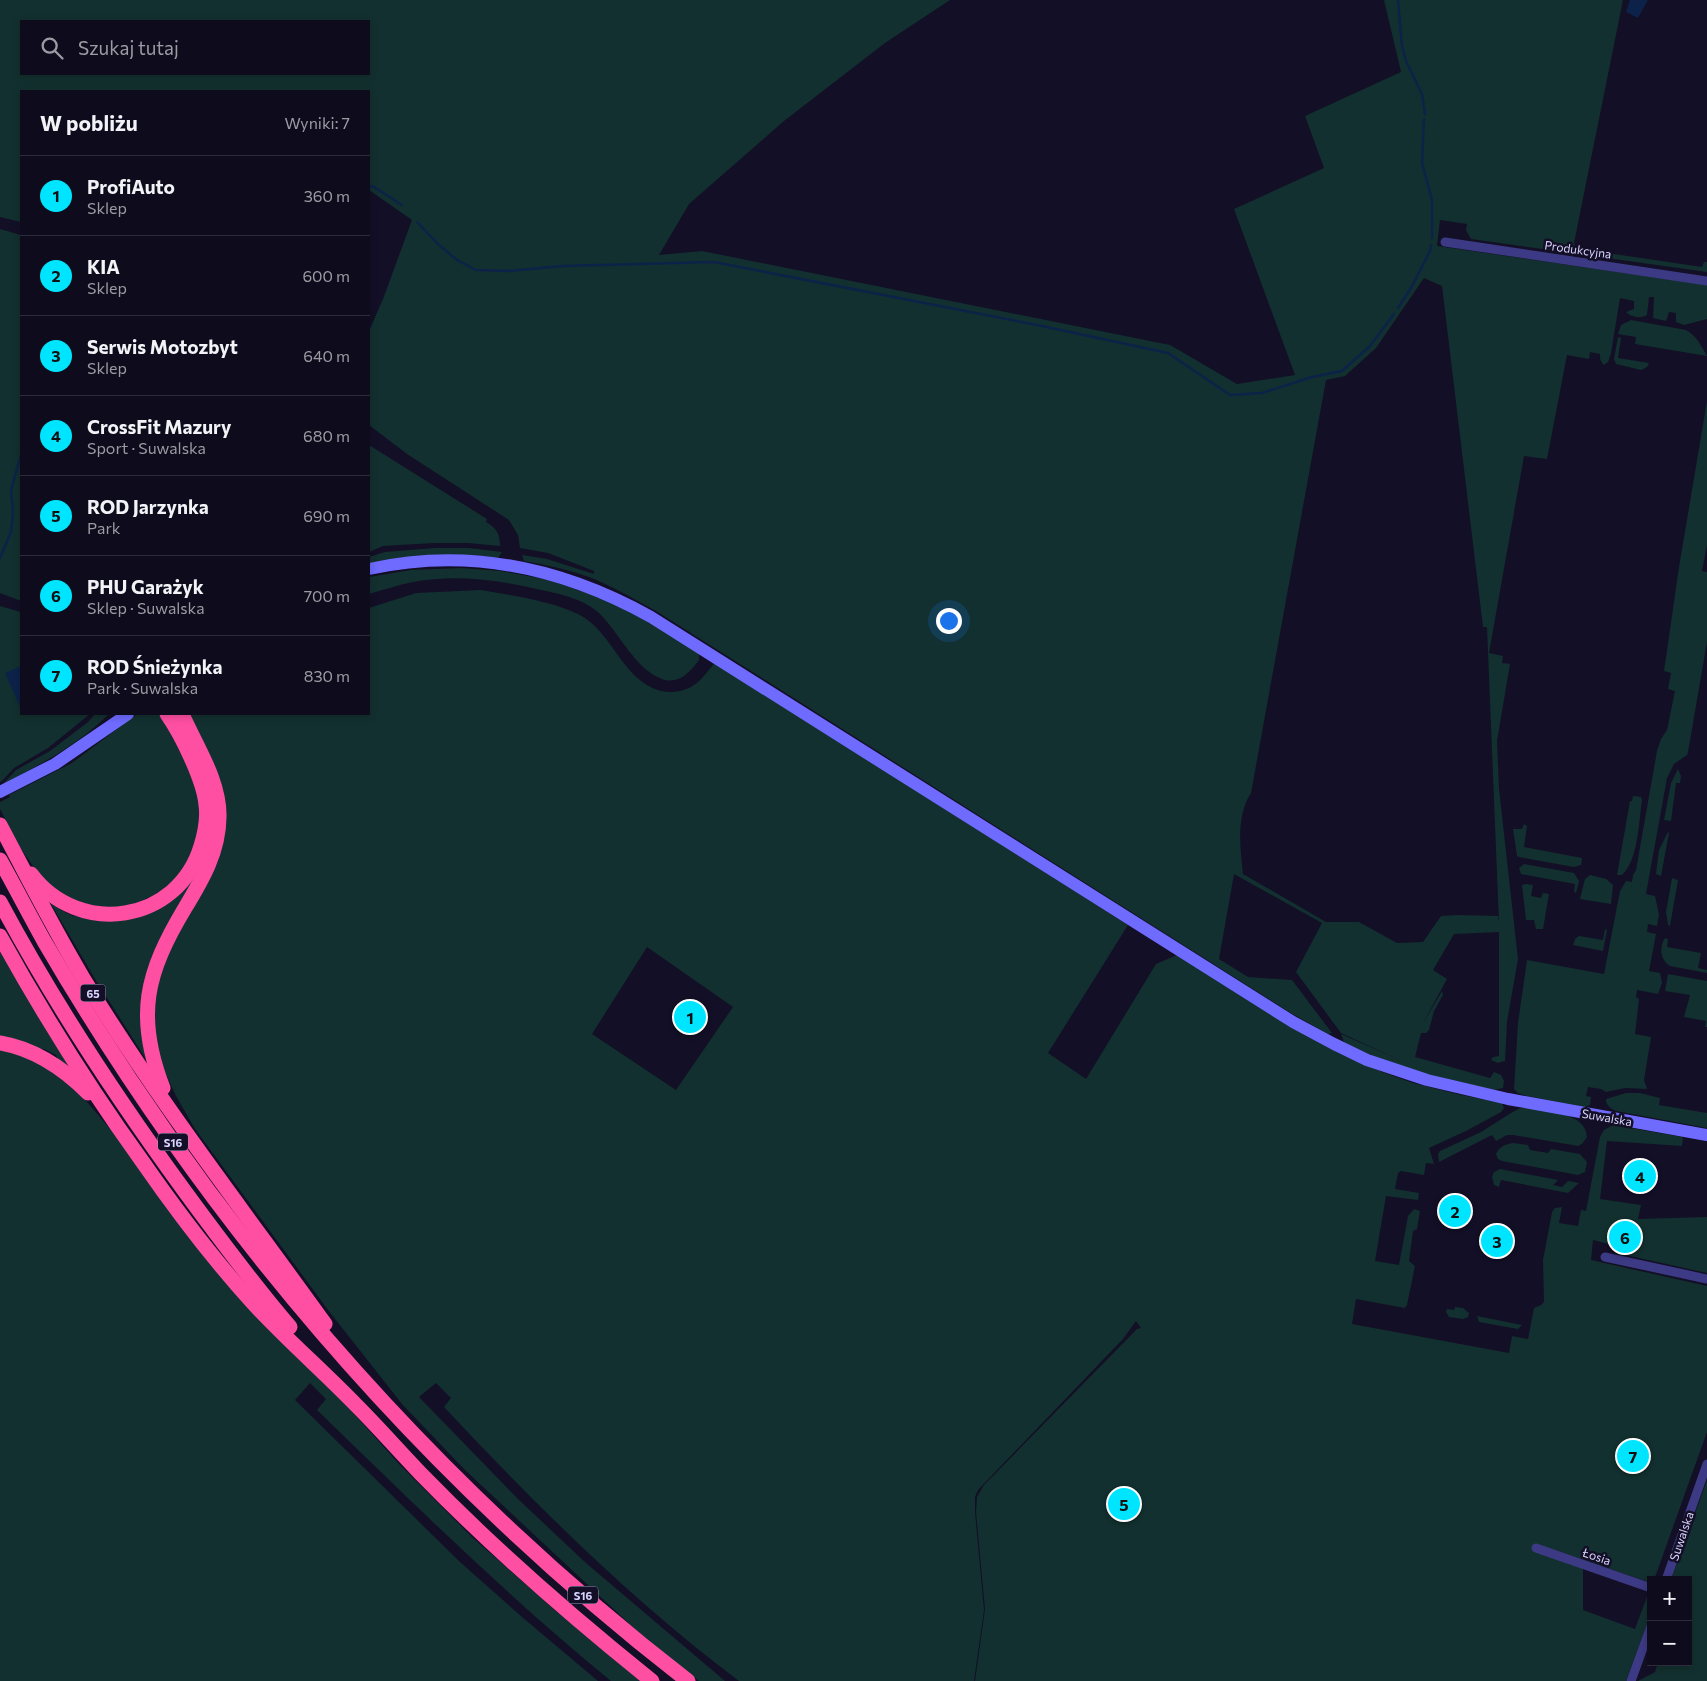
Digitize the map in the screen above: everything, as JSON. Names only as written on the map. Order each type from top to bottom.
[{"type":"highway","points":[[12,848],[35,879],[48,891],[77,909],[102,914],[128,913],[146,907],[176,890],[191,871],[207,824],[206,804],[202,787],[194,766],[168,715]]},
{"type":"highway","points":[[182,715],[210,775],[217,795],[220,815],[218,839],[210,863],[162,949],[150,988],[148,1007],[149,1038],[154,1065],[185,1132]]},
{"type":"highway","name":"65","points":[[0,825],[46,912],[84,978],[185,1132],[380,1400]]},
{"type":"highway","name":"S16","points":[[0,860],[69,983],[164,1129],[251,1247],[323,1335],[380,1400],[443,1465],[571,1585],[688,1681]]},
{"type":"highway","name":"S16","points":[[0,902],[54,999],[151,1145],[231,1254],[276,1310],[356,1404],[421,1474],[528,1577],[652,1681]]},
{"type":"highway","name":"S16","points":[[0,936],[29,989],[107,1112],[171,1203],[253,1303],[356,1404]]},
{"type":"highway","points":[[0,1043],[30,1052],[53,1063],[76,1081],[107,1112]]},
{"type":"main road","name":"Suwalska","points":[[370,570],[417,562],[461,561],[487,563],[538,571],[604,592],[651,617],[1320,1037],[1367,1060],[1409,1075],[1452,1087],[1707,1134]]},
{"type":"main road","points":[[92,739],[114,715]]},
{"type":"main road","points":[[0,792],[55,764],[127,715]]},
{"type":"street","name":"Produkcyjna","points":[[1445,242],[1707,280]]},
{"type":"street","points":[[1604,1257],[1707,1279]]},
{"type":"street","name":"Suwalska","points":[[1667,1576],[1707,1464]]},
{"type":"street","name":"Łosia","points":[[1536,1548],[1647,1587]]},
{"type":"street","points":[[1631,1681],[1647,1637]]},
{"type":"green space","points":[[0,0],[950,0],[885,43],[784,121],[689,204],[659,255],[702,251],[1170,345],[1237,384],[1295,375],[1234,209],[1324,168],[1305,116],[1401,72],[1384,0],[1623,0],[1574,243],[1576,248],[1580,249],[1702,267],[1704,262],[1707,262],[1707,272],[1471,239],[1466,230],[1467,224],[1440,220],[1437,246],[1707,285],[1707,319],[1684,325],[1676,322],[1676,313],[1669,312],[1666,321],[1653,318],[1654,297],[1649,297],[1647,315],[1639,317],[1626,312],[1634,309],[1634,301],[1620,298],[1608,362],[1604,365],[1600,360],[1600,354],[1590,352],[1589,359],[1567,355],[1547,459],[1524,456],[1489,653],[1503,656],[1502,663],[1510,664],[1497,741],[1499,789],[1518,959],[1507,1022],[1505,1061],[1498,1063],[1491,1060],[1493,1057],[1499,1056],[1499,932],[1454,934],[1433,970],[1447,979],[1422,1025],[1442,991],[1443,995],[1434,1011],[1429,1030],[1426,1033],[1421,1033],[1415,1057],[1490,1078],[1494,1072],[1501,1075],[1504,1081],[1503,1088],[1494,1090],[1417,1071],[1362,1051],[1344,1042],[1341,1034],[1402,1061],[1341,1033],[1296,972],[1322,923],[1234,874],[1219,959],[1248,977],[1292,980],[1332,1033],[1328,1034],[1291,1013],[656,611],[589,577],[565,569],[524,561],[522,555],[547,559],[594,574],[594,571],[548,553],[520,548],[518,535],[509,520],[407,454],[370,426],[370,329],[412,220],[370,191],[370,90],[20,90],[20,222],[0,217]],"holes":[[[1424,278],[1442,286],[1483,627],[1487,627],[1499,923],[1498,916],[1441,916],[1423,942],[1397,943],[1359,922],[1326,922],[1243,874],[1240,832],[1243,812],[1251,793],[1326,380],[1345,376],[1376,348]]]},
{"type":"green space","points":[[0,229],[20,235],[20,601],[0,593]]},
{"type":"green space","points":[[1631,320],[1686,330],[1696,338],[1707,356],[1635,344],[1636,337],[1618,334],[1621,325]]},
{"type":"green space","points":[[1618,337],[1621,338],[1618,358],[1649,363],[1647,367],[1641,370],[1616,364],[1614,359]]},
{"type":"green space","points":[[1707,401],[1707,545],[1702,571],[1707,572],[1707,642],[1688,752],[1687,755],[1674,764],[1667,778],[1646,894],[1655,896],[1659,915],[1657,926],[1648,924],[1647,932],[1656,934],[1649,971],[1660,973],[1662,983],[1658,994],[1637,990],[1636,997],[1639,999],[1635,1034],[1651,1037],[1644,1080],[1647,1089],[1625,1088],[1606,1092],[1601,1089],[1588,1087],[1586,1096],[1591,1097],[1590,1105],[1585,1107],[1527,1096],[1518,1093],[1514,1089],[1518,1023],[1527,960],[1604,974],[1620,891],[1626,881],[1632,882],[1636,870],[1657,751],[1661,739],[1667,730],[1675,691],[1668,689],[1671,673],[1664,671],[1679,567]]},
{"type":"green space","points":[[370,446],[487,519],[486,522],[498,534],[500,546],[468,543],[434,543],[383,546],[370,552]]},
{"type":"green space","points":[[435,548],[469,548],[502,552],[498,558],[475,555],[370,564],[370,557],[385,552]]},
{"type":"green space","points":[[462,568],[501,571],[549,580],[624,606],[699,653],[699,660],[688,673],[679,679],[662,679],[652,674],[636,659],[600,614],[587,604],[556,593],[525,586],[477,579],[446,578],[413,582],[370,594],[370,577],[411,570]]},
{"type":"green space","points":[[481,590],[530,599],[567,609],[590,622],[626,666],[647,685],[669,692],[686,689],[700,680],[715,663],[1128,925],[1048,1053],[1086,1079],[1156,964],[1177,955],[1338,1053],[1413,1083],[1502,1103],[1504,1108],[1501,1112],[1429,1148],[1434,1164],[1426,1163],[1424,1175],[1401,1171],[1398,1173],[1395,1189],[1419,1193],[1418,1200],[1386,1196],[1375,1261],[1399,1265],[1408,1216],[1414,1209],[1420,1211],[1417,1229],[1413,1231],[1409,1261],[1415,1266],[1407,1305],[1405,1308],[1356,1299],[1352,1324],[1509,1353],[1512,1336],[1528,1339],[1534,1308],[1544,1302],[1543,1260],[1552,1212],[1555,1208],[1562,1207],[1559,1223],[1578,1226],[1581,1210],[1586,1211],[1600,1137],[1604,1130],[1613,1125],[1682,1137],[1682,1146],[1607,1141],[1600,1199],[1641,1205],[1638,1219],[1707,1217],[1707,1273],[1630,1256],[1636,1229],[1616,1223],[1609,1244],[1593,1240],[1591,1260],[1707,1286],[1707,1432],[1655,1576],[1647,1576],[1647,1582],[1555,1550],[1553,1552],[1583,1567],[1583,1610],[1635,1629],[1647,1596],[1647,1624],[1626,1681],[975,1681],[985,1609],[976,1512],[977,1497],[984,1485],[1137,1329],[1141,1328],[1136,1321],[1123,1339],[978,1490],[975,1497],[975,1512],[984,1610],[974,1681],[739,1681],[622,1585],[549,1515],[444,1407],[451,1398],[436,1383],[419,1397],[517,1498],[586,1563],[725,1681],[699,1681],[636,1630],[465,1470],[402,1404],[328,1310],[195,1129],[164,1070],[156,1044],[154,1016],[155,991],[161,966],[219,857],[188,715],[370,715],[370,608],[416,593]],"holes":[[[647,947],[733,1007],[676,1090],[592,1034]]]},
{"type":"green space","points":[[0,606],[20,612],[20,715],[89,715],[48,748],[14,768],[0,781]]},
{"type":"green space","points":[[94,715],[108,715],[72,745],[3,784],[16,770],[50,751],[88,722]]},
{"type":"green space","points":[[136,715],[159,715],[162,717],[194,779],[201,805],[196,850],[170,887],[127,908],[83,905],[62,895],[40,876],[19,846],[0,809],[0,802],[10,797],[9,795],[72,763]]},
{"type":"green space","points":[[1678,769],[1681,776],[1680,783],[1676,783],[1671,821],[1664,820],[1671,783]]},
{"type":"green space","points":[[1633,796],[1641,797],[1642,800],[1635,851],[1627,869],[1622,875],[1617,875],[1630,801],[1632,801]]},
{"type":"green space","points":[[1524,824],[1527,826],[1524,847],[1582,858],[1581,865],[1574,867],[1517,856],[1513,829],[1522,829]]},
{"type":"green space","points":[[1668,832],[1661,876],[1656,874],[1659,850]]},
{"type":"green space","points":[[211,847],[154,954],[151,1067],[95,979],[47,897],[55,902],[61,910],[73,916],[133,918]]},
{"type":"green space","points":[[1524,864],[1574,873],[1579,881],[1576,893],[1574,892],[1575,884],[1521,874],[1519,868]]},
{"type":"green space","points":[[1590,875],[1606,879],[1613,885],[1611,904],[1580,899],[1585,879]]},
{"type":"green space","points":[[1672,878],[1678,880],[1670,926],[1668,925],[1666,912]]},
{"type":"green space","points":[[1522,885],[1533,885],[1531,896],[1541,898],[1543,893],[1549,894],[1543,929],[1536,929],[1534,920],[1526,920]]},
{"type":"green space","points":[[1605,929],[1607,930],[1603,951],[1573,945],[1575,939],[1579,936],[1603,940]]},
{"type":"green space","points":[[1665,938],[1668,939],[1667,947],[1701,953],[1698,968],[1707,970],[1707,973],[1670,966],[1662,957],[1662,945]]},
{"type":"green space","points":[[0,952],[75,1075],[61,1064],[56,1055],[44,1049],[36,1049],[0,1037]]},
{"type":"green space","points":[[1668,974],[1707,981],[1707,1027],[1705,1027],[1706,1021],[1684,1017],[1690,995],[1665,991]]},
{"type":"green space","points":[[0,1048],[44,1065],[82,1096],[330,1387],[400,1465],[473,1538],[557,1612],[640,1681],[611,1681],[535,1616],[317,1410],[326,1399],[310,1383],[295,1400],[460,1562],[598,1681],[0,1681]]},
{"type":"green space","points":[[1626,1093],[1640,1093],[1660,1098],[1659,1105],[1707,1113],[1707,1128],[1616,1111],[1607,1103],[1606,1099]]},
{"type":"green space","points":[[1520,1108],[1555,1112],[1573,1118],[1580,1122],[1585,1129],[1587,1137],[1578,1146],[1513,1135],[1507,1135],[1496,1141],[1492,1135],[1439,1162],[1438,1154],[1440,1151],[1481,1132]]},
{"type":"green space","points":[[1513,1143],[1528,1145],[1530,1150],[1548,1153],[1551,1149],[1580,1154],[1587,1162],[1585,1172],[1578,1175],[1498,1159],[1496,1154],[1499,1149]]},
{"type":"green space","points":[[1500,1169],[1558,1180],[1553,1185],[1562,1187],[1568,1181],[1579,1183],[1568,1193],[1501,1180],[1499,1187],[1494,1185],[1492,1177],[1494,1172]]},
{"type":"green space","points":[[1455,1307],[1463,1308],[1469,1313],[1468,1317],[1463,1319],[1449,1317],[1446,1312],[1447,1309],[1454,1310]]},
{"type":"green space","points":[[1477,1316],[1522,1325],[1518,1329],[1479,1322]]},
{"type":"green space","points":[[1707,1480],[1707,1681],[1638,1681],[1655,1672],[1657,1666],[1692,1666],[1692,1576],[1672,1576]]},
{"type":"water","points":[[1630,0],[1648,0],[1638,18],[1626,12]]},
{"type":"water","points":[[20,666],[20,707],[5,673]]},
{"type":"waterway","points":[[1398,0],[1402,46],[1406,61],[1422,94],[1425,114]]},
{"type":"waterway","points":[[1424,119],[1422,163],[1432,200],[1432,238]]},
{"type":"waterway","points":[[370,186],[402,205]]},
{"type":"waterway","points":[[417,222],[457,260],[476,270],[509,271],[563,266],[714,262],[1042,326],[1168,353],[1230,395],[1262,393],[1312,377],[1342,371],[1370,346],[1394,314]]},
{"type":"waterway","points":[[1398,308],[1411,288],[1430,251],[1431,245]]},
{"type":"waterway","points":[[0,558],[11,532],[13,513],[11,490],[20,458]]},
{"type":"place","name":"ProfiAuto","points":[[690,1017]]},
{"type":"place","name":"CrossFit Mazury","points":[[1640,1176]]},
{"type":"place","name":"KIA","points":[[1455,1211]]},
{"type":"place","name":"PHU Garażyk","points":[[1625,1237]]},
{"type":"place","name":"Serwis Motozbyt","points":[[1497,1241]]},
{"type":"place","name":"ROD Śnieżynka","points":[[1633,1456]]},
{"type":"place","name":"ROD Jarzynka","points":[[1124,1504]]}]
